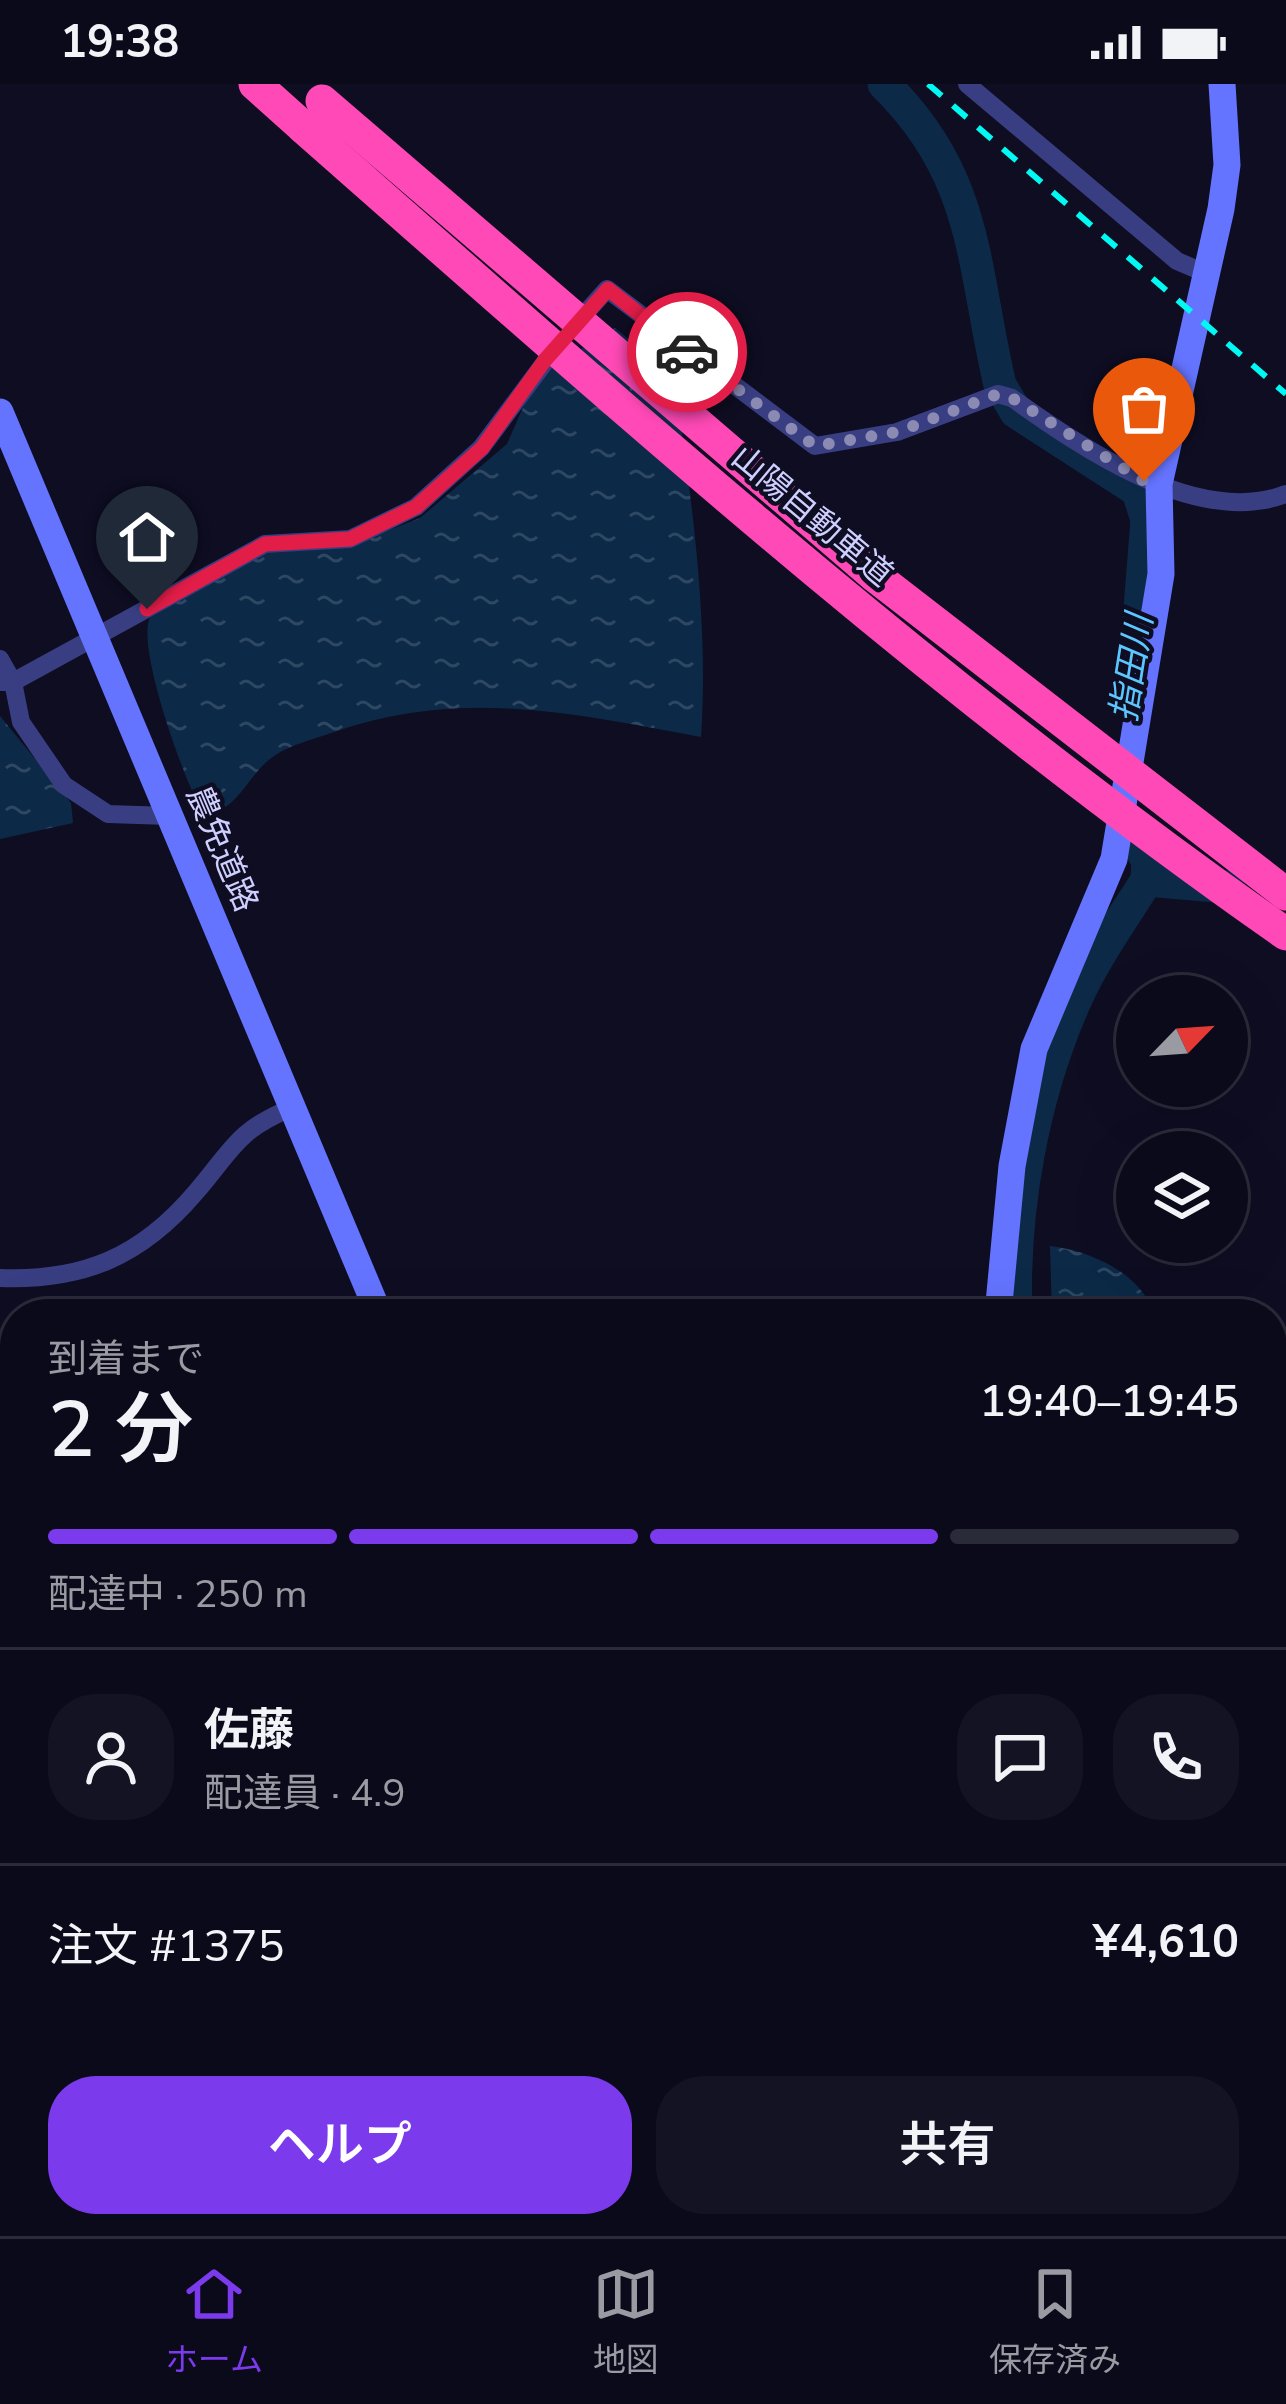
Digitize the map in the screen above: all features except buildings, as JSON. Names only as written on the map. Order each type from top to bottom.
[{"type":"highway","name":"山陽自動車道","points":[[255,84],[309,104],[875,576],[1286,894]]},
{"type":"highway","name":"山陽自動車道","points":[[309,104],[617,404],[1127,820],[1286,934]]},
{"type":"main road","points":[[999,1299],[1012,1166],[1034,1049],[1106,879],[1124,805],[1161,574],[1159,484],[1227,165],[1222,84]]},
{"type":"main road","name":"農免道路","points":[[0,412],[373,1299]]},
{"type":"street","points":[[968,84],[1177,261],[1205,272]]},
{"type":"street","points":[[6,682],[265,544],[350,539],[416,507],[482,448],[545,360],[608,289],[815,446],[897,432],[1005,396],[1132,476],[1256,506],[1286,494]]},
{"type":"street","points":[[0,659],[21,722],[64,785],[108,814],[170,817]]},
{"type":"street","points":[[0,1278],[64,1278],[125,1253],[184,1205],[250,1125],[292,1108]]},
{"type":"water","points":[[615,328],[674,377],[700,602],[701,737],[563,713],[472,708],[427,711],[381,719],[288,748],[267,761],[223,809],[197,801],[154,678],[147,630],[151,616],[268,552],[371,537],[420,518],[507,444],[525,403],[550,368]]},
{"type":"water","points":[[0,716],[71,803],[73,823],[0,839]]},
{"type":"water","points":[[1050,1246],[1112,1266],[1146,1299],[1052,1299]]},
{"type":"waterway","name":"指田川","points":[[884,84],[915,119],[955,189],[976,262],[1000,385],[1016,412],[1138,491],[1147,520],[1137,645]]},
{"type":"waterway","name":"指田川","points":[[1016,1299],[1022,1194],[1048,1074],[1084,983],[1147,880],[1148,861],[1118,812]]},
{"type":"waterway","points":[[1147,880],[1228,887]]},
{"type":"railway","points":[[928,84],[1286,394]]},
{"type":"way so far","points":[[687,352],[815,446],[897,432],[998,394],[1012,398],[1144,481]]},
{"type":"route","points":[[147,609],[265,544],[350,539],[416,507],[482,448],[545,360],[608,289],[687,352]]}]
